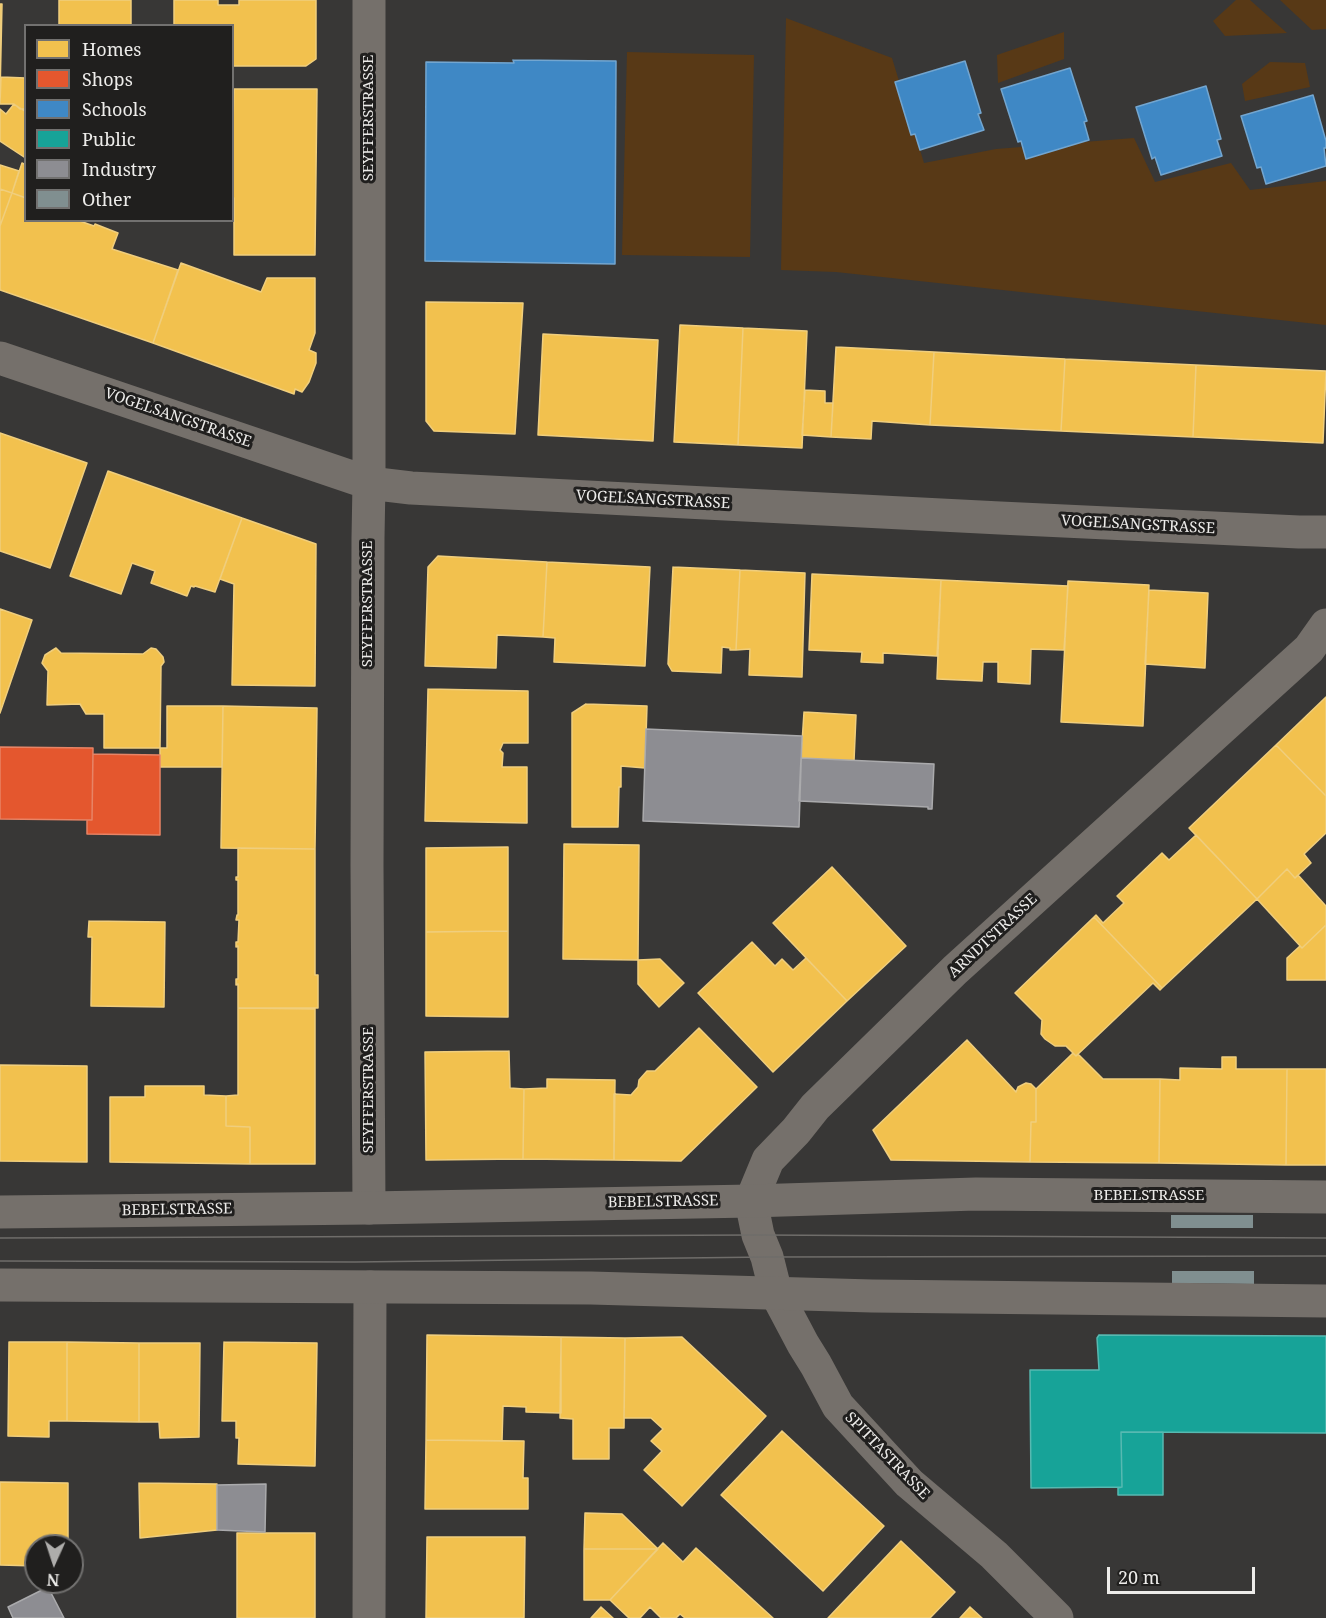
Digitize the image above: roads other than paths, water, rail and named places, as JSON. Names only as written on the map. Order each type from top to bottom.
[{"type":"street","name":"SEYFFERSTRASSE","points":[[369,0],[369,1208]]},
{"type":"street","name":"VOGELSANGSTRASSE","points":[[0,358],[369,483],[411,488],[1326,532]]},
{"type":"street","name":"ARNDTSTRASSE","points":[[751,1201],[768,1160],[815,1107],[955,970],[1309,649],[1326,625]]},
{"type":"street","name":"BEBELSTRASSE","points":[[0,1212],[751,1201],[976,1194],[1326,1197]]},
{"type":"street","points":[[751,1201],[758,1235],[767,1257],[776,1293]]},
{"type":"street","points":[[0,1285],[591,1288],[872,1296],[1326,1301]]},
{"type":"street","points":[[369,1618],[370,1287]]},
{"type":"street","name":"SPITTASTRASSE","points":[[776,1293],[838,1406],[909,1483],[994,1555],[1057,1618]]},
{"type":"tram line","points":[[0,1238],[758,1235],[1326,1238]]},
{"type":"tram line","points":[[0,1261],[355,1262],[767,1257],[1326,1256]]}]
